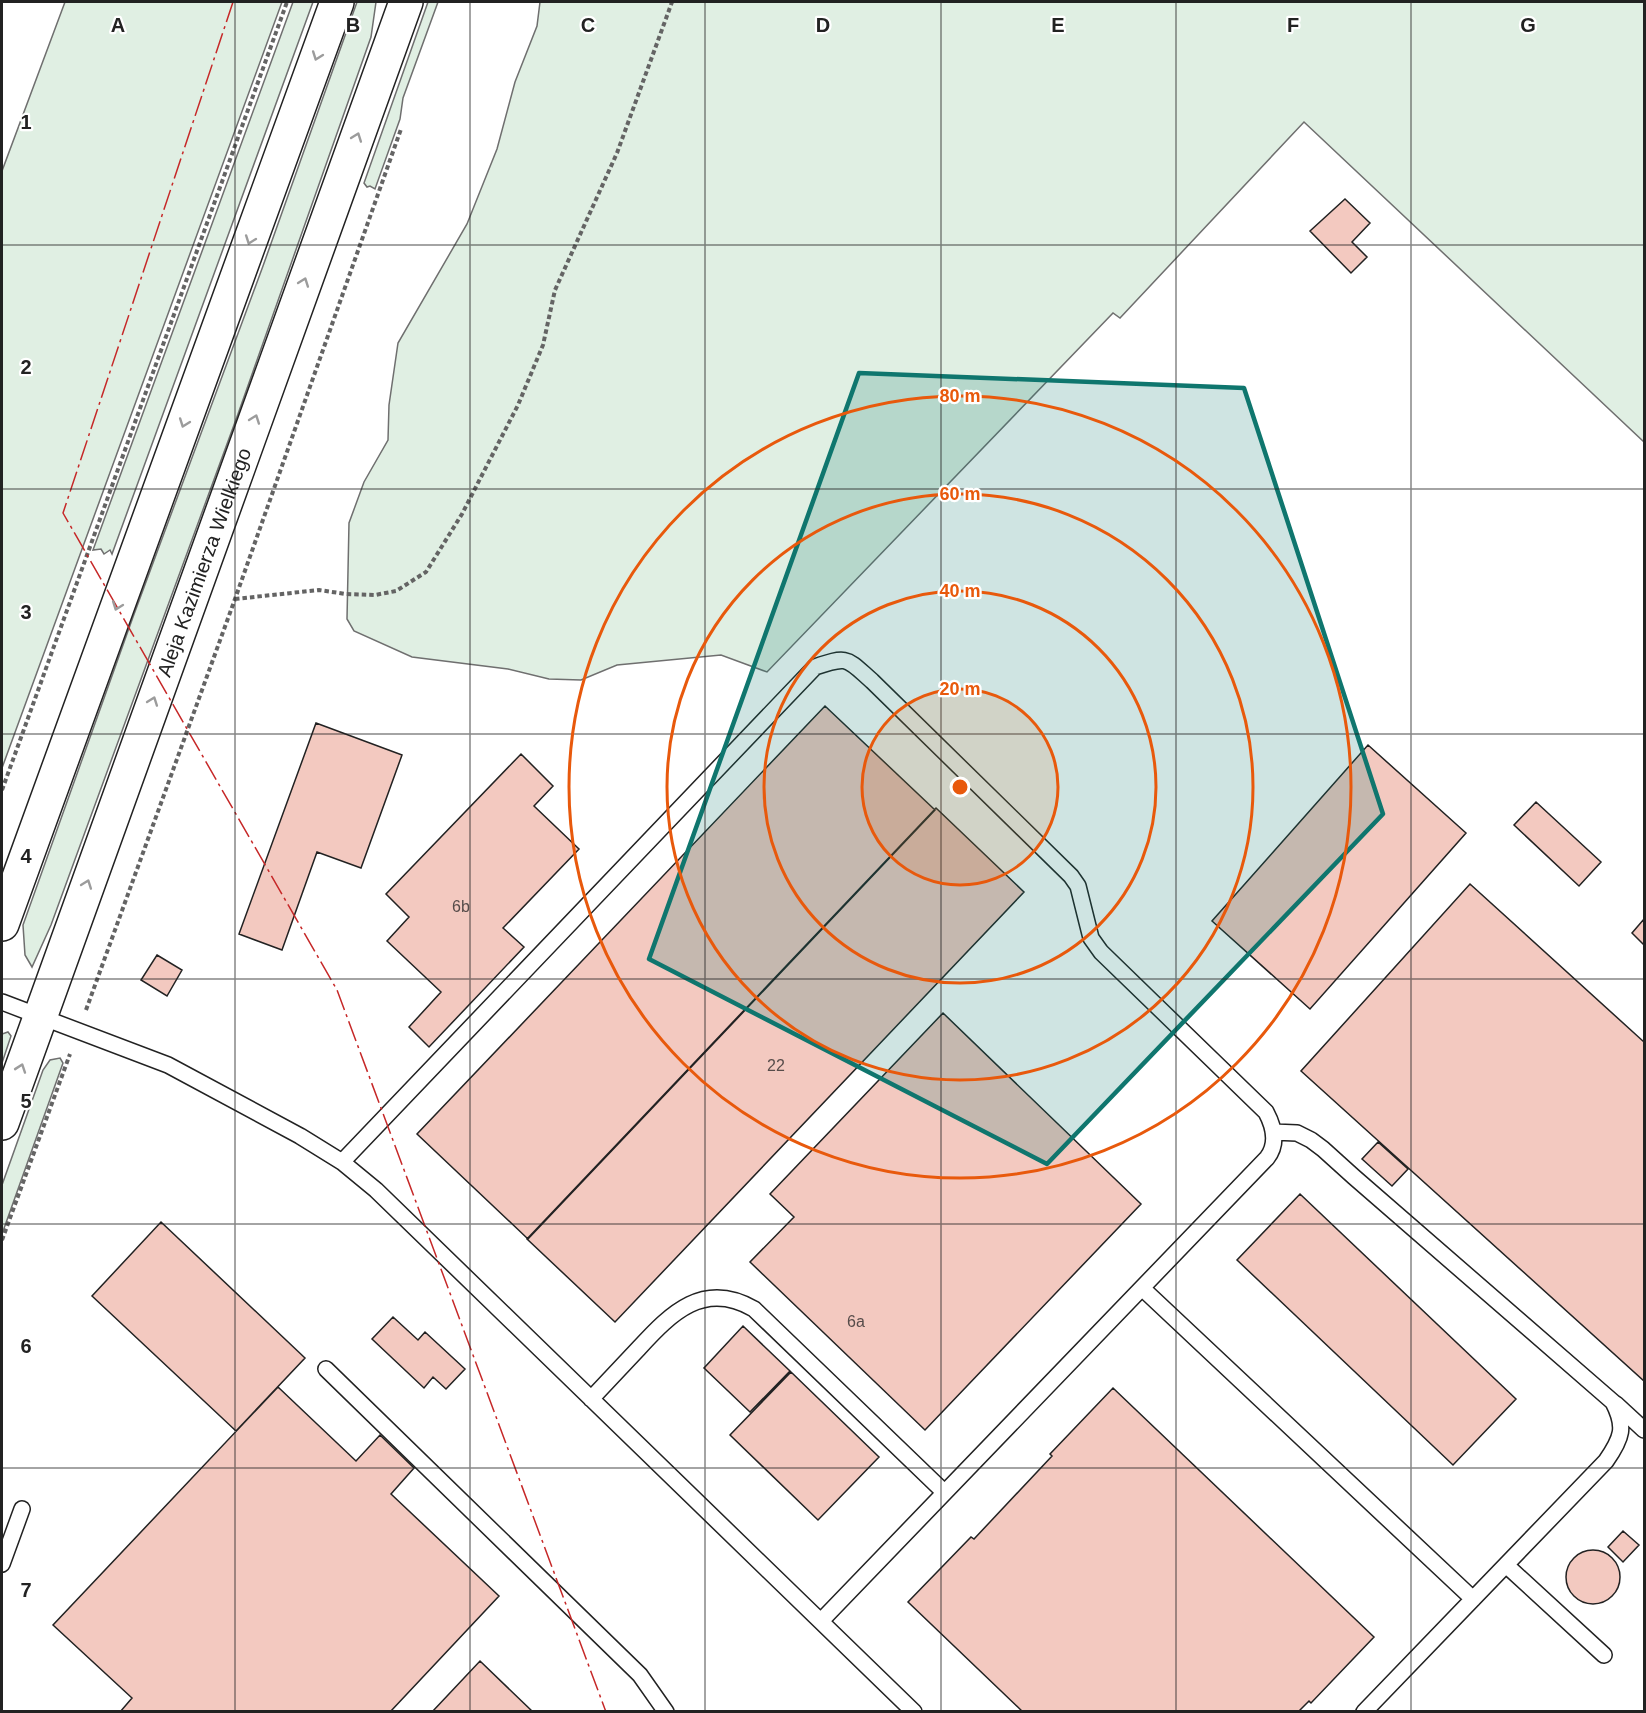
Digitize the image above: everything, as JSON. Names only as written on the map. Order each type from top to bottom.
[{"type":"main road","points":[[2,924],[337,2]]},
{"type":"main road","name":"Aleja Kazimierza Wielkiego","points":[[2,1123],[406,2]]},
{"type":"lane","points":[[342,1161],[816,667],[835,660],[849,661],[872,681],[1071,876],[1078,885],[1091,938],[1101,951],[1266,1113],[1272,1124],[1274,1139],[1267,1158],[821,1621]]},
{"type":"lane","points":[[2,1002],[168,1065],[342,1161],[376,1190],[914,1712]]},
{"type":"lane","points":[[1273,1132],[1297,1133],[1323,1149],[1644,1430]]},
{"type":"lane","points":[[1142,1288],[1473,1599]]},
{"type":"lane","points":[[591,1399],[661,1324],[679,1309],[691,1302],[708,1298],[727,1298],[742,1302],[754,1310],[944,1492]]},
{"type":"lane","points":[[326,1369],[640,1675],[666,1712]]},
{"type":"lane","points":[[1364,1712],[1606,1461],[1618,1444],[1622,1429],[1620,1415],[1613,1402]]},
{"type":"lane","points":[[2,1563],[22,1509]]},
{"type":"lane","points":[[1506,1565],[1604,1655]]},
{"type":"path","points":[[2,790],[287,2]]},
{"type":"path","points":[[235,599],[319,590],[375,595],[396,591],[426,572],[462,514],[518,405],[543,345],[555,290],[617,153],[672,2]]},
{"type":"path","points":[[2,1240],[235,599],[401,129]]},
{"type":"highlighted area","points":[[859,373],[1244,388],[1383,814],[1047,1164],[649,959]]},
{"type":"green space","points":[[65,2],[282,2],[2,768],[2,171]]},
{"type":"green space","points":[[293,2],[313,2],[112,554],[110,550],[104,554],[101,549],[93,550]]},
{"type":"green space","points":[[357,2],[376,2],[371,37],[238,414],[51,925],[32,967],[25,955],[23,925]]},
{"type":"green space","points":[[428,2],[438,2],[403,98],[400,119],[375,189],[367,187],[364,183]]},
{"type":"green space","points":[[540,2],[1644,2],[1644,442],[1304,122],[1120,318],[1113,313],[767,672],[721,655],[617,665],[581,680],[549,679],[508,669],[412,657],[354,631],[347,619],[349,523],[364,482],[388,440],[389,405],[398,343],[467,224],[497,149],[515,82],[537,26]]},
{"type":"green space","points":[[8,1032],[11,1036],[2,1063],[2,1034]]},
{"type":"green space","points":[[60,1058],[63,1063],[2,1234],[2,1185],[43,1070],[50,1060]]},
{"type":"building","points":[[1345,199],[1370,223],[1352,242],[1367,257],[1351,273],[1310,231]]},
{"type":"building","points":[[825,706],[935,810],[528,1239],[417,1134]]},
{"type":"building","points":[[316,723],[402,755],[361,868],[317,852],[282,950],[239,934]]},
{"type":"building","points":[[1368,745],[1466,833],[1310,1009],[1212,921]]},
{"type":"building","points":[[521,754],[553,786],[534,806],[579,849],[503,928],[524,947],[429,1047],[409,1027],[441,992],[387,941],[409,917],[386,894]]},
{"type":"building","points":[[1536,802],[1601,862],[1579,886],[1514,825]]},
{"type":"building","points":[[936,808],[1024,892],[615,1322],[527,1239]]},
{"type":"building","points":[[1470,884],[1644,1042],[1644,1381],[1301,1071]]},
{"type":"building","points":[[1644,919],[1644,945],[1632,933]]},
{"type":"building","points":[[157,955],[182,970],[167,996],[141,980]]},
{"type":"building","points":[[943,1013],[1141,1204],[925,1430],[750,1262],[794,1217],[770,1194]]},
{"type":"building","points":[[1378,1142],[1408,1169],[1392,1186],[1362,1159]]},
{"type":"building","points":[[1300,1194],[1516,1399],[1453,1465],[1237,1260]]},
{"type":"building","points":[[161,1222],[305,1358],[236,1431],[92,1296]]},
{"type":"building","points":[[393,1317],[418,1340],[425,1332],[465,1369],[446,1389],[433,1377],[424,1388],[372,1339]]},
{"type":"building","points":[[743,1326],[790,1371],[750,1412],[704,1368]]},
{"type":"building","points":[[791,1372],[879,1457],[818,1520],[730,1435]]},
{"type":"building","points":[[278,1387],[356,1461],[380,1435],[414,1468],[391,1494],[499,1596],[390,1712],[120,1712],[132,1698],[53,1625]]},
{"type":"building","points":[[1113,1388],[1374,1637],[1311,1703],[1309,1701],[1298,1712],[1023,1712],[908,1602],[971,1537],[974,1539]]},
{"type":"building","points":[[1623,1531],[1639,1545],[1623,1562],[1608,1547]]},
{"type":"building","points":[[1593,1550],[1603,1552],[1612,1558],[1618,1567],[1620,1577],[1618,1587],[1612,1596],[1603,1602],[1593,1604],[1583,1602],[1574,1596],[1568,1587],[1566,1577],[1568,1567],[1574,1558],[1583,1552]]},
{"type":"building","points":[[480,1661],[533,1712],[432,1712]]},
{"type":"power","points":[[233,2],[63,513],[337,990],[606,1712]]}]
